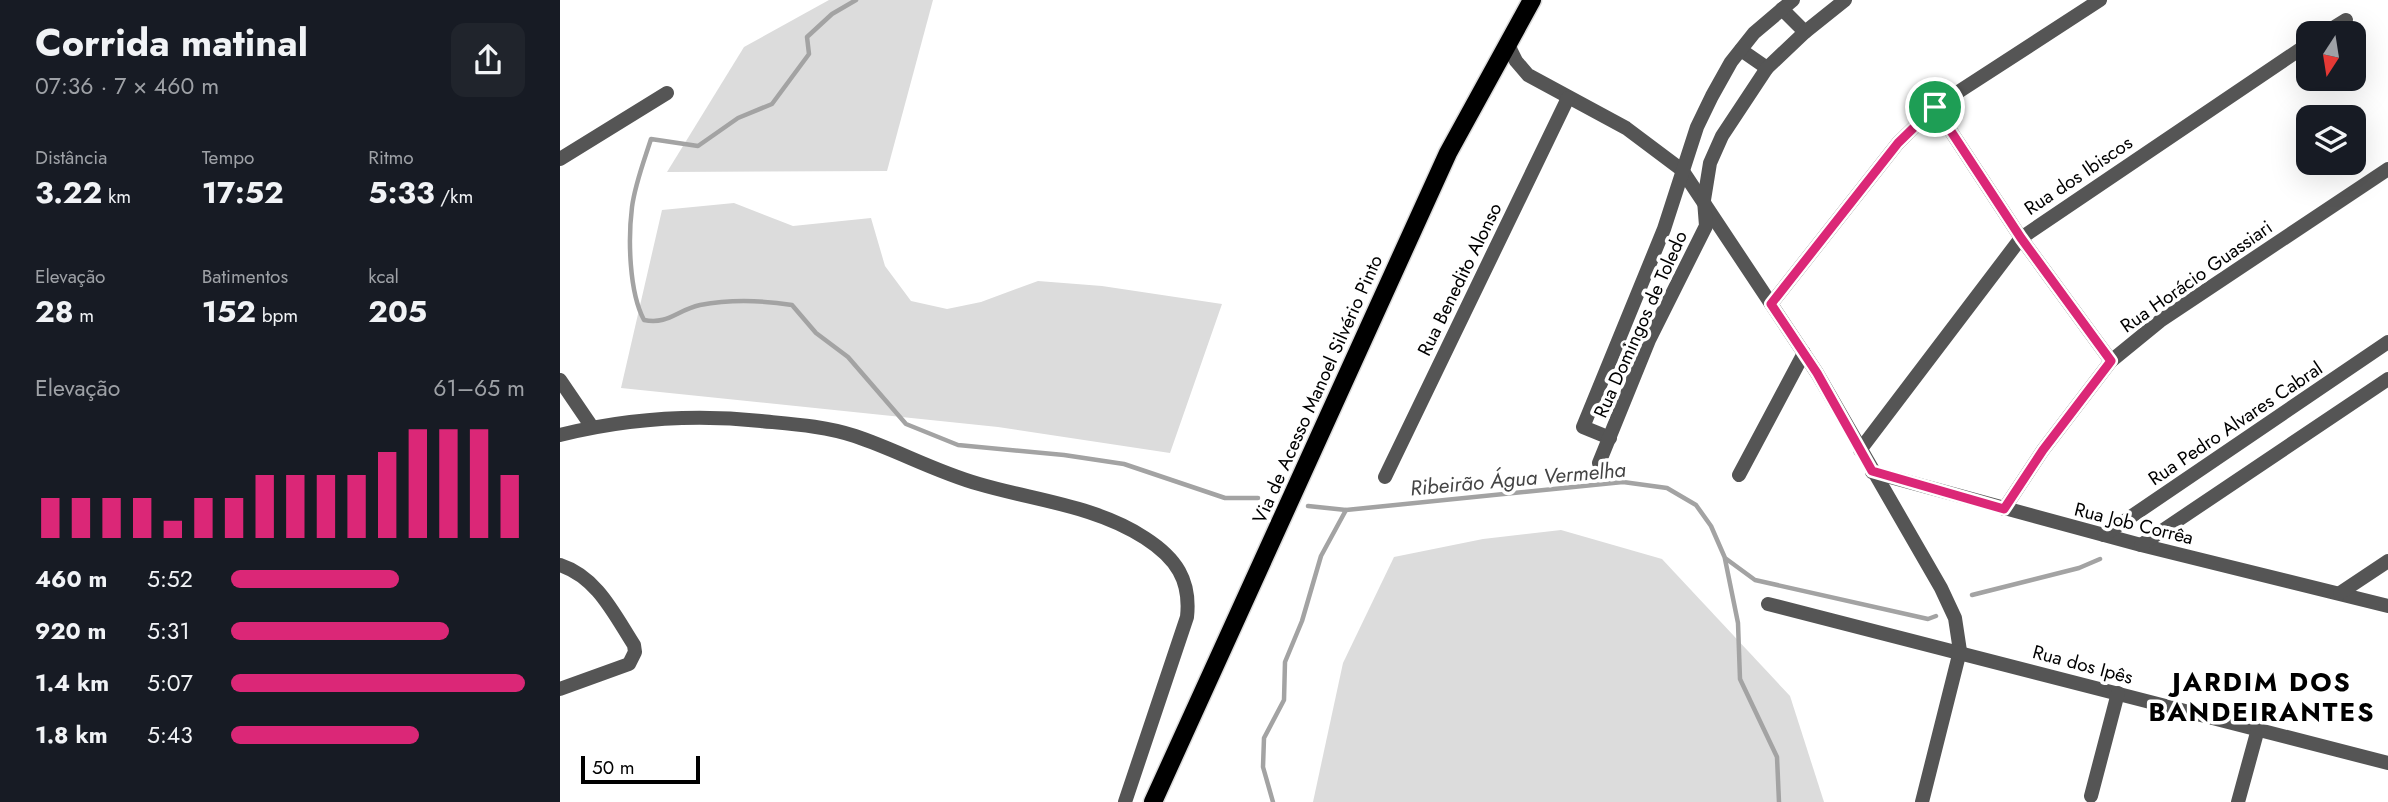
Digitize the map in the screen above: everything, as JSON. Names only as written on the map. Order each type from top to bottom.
[{"type":"main road","name":"Via de Acesso Manoel Silvério Pinto","points":[[1153,802],[1448,153],[1532,0]]},
{"type":"street","name":"Rua Domingos de Toledo","points":[[1599,463],[1650,340],[1706,226],[1704,200],[1710,163],[1722,136],[1767,68],[1804,32],[1845,0]]},
{"type":"street","points":[[1771,304],[1898,143],[1935,107],[2099,0]]},
{"type":"street","points":[[1609,439],[1583,427],[1664,229],[1682,170],[1706,107],[1754,33],[1788,5],[1804,32]]},
{"type":"street","points":[[1507,43],[1516,61],[1528,75],[1626,128],[1682,170],[1804,353],[1941,588],[1955,618],[1960,651],[1922,802]]},
{"type":"street","points":[[1741,50],[1767,68]]},
{"type":"street","name":"Rua dos Ibiscos","points":[[1860,450],[2021,238],[2296,52]]},
{"type":"street","points":[[560,159],[667,93]]},
{"type":"street","name":"Rua Benedito Alonso","points":[[1385,477],[1568,99]]},
{"type":"street","points":[[1935,107],[2021,238],[2111,361]]},
{"type":"street","name":"Rua Horácio Guassiari","points":[[2004,509],[2043,450],[2111,361],[2160,321],[2388,169]]},
{"type":"street","name":"Rua Pedro Alvares Cabral","points":[[2104,535],[2388,342]]},
{"type":"street","points":[[1739,475],[1804,353]]},
{"type":"street","points":[[2141,545],[2388,379]]},
{"type":"street","points":[[562,387],[592,426]]},
{"type":"street","points":[[560,435],[592,426],[652,420],[704,419],[759,420],[836,430],[977,484],[1107,519],[1146,539],[1179,570],[1189,599],[1187,617],[1125,802]]},
{"type":"street","name":"Rua Job Corrêa","points":[[1872,471],[2141,545],[2388,606]]},
{"type":"street","points":[[2340,593],[2388,561]]},
{"type":"street","points":[[560,565],[586,578],[603,597],[634,645],[632,661],[622,667],[560,689]]},
{"type":"street","name":"Rua dos Ipês","points":[[1768,604],[1960,651],[2388,763]]},
{"type":"street","points":[[2091,796],[2118,692]]},
{"type":"street","points":[[2238,802],[2258,729]]},
{"type":"shaded area","points":[[829,0],[933,0],[887,171],[667,172],[744,47]]},
{"type":"shaded area","points":[[734,203],[793,226],[871,218],[885,266],[911,301],[947,309],[981,302],[1038,281],[1102,286],[1222,304],[1170,453],[998,427],[621,388],[662,210]]},
{"type":"shaded area","points":[[1561,530],[1662,559],[1790,696],[1824,802],[1313,802],[1343,663],[1394,557],[1483,539]]},
{"type":"waterway","name":"Ribeirão Água Vermelha","points":[[856,0],[832,14],[807,37],[809,54],[772,104],[738,118],[698,146],[651,139],[635,190],[630,234],[635,295],[644,320],[666,319],[692,307],[723,302],[757,301],[792,305],[816,333],[848,357],[906,424],[958,445],[1064,455],[1124,464],[1225,498],[1258,498]]},
{"type":"waterway","name":"Ribeirão Água Vermelha","points":[[1308,506],[1346,510],[1623,482],[1667,488],[1696,505],[1711,526],[1725,558],[1755,580],[1928,619],[1936,616]]},
{"type":"waterway","points":[[1273,802],[1263,767],[1264,738],[1284,700],[1285,662],[1302,621],[1321,556],[1346,510]]},
{"type":"waterway","points":[[1725,559],[1738,623],[1740,679],[1777,757],[1779,802]]},
{"type":"waterway","name":"Ribeirão Água Vermelha","points":[[1972,595],[2079,568],[2100,559]]},
{"type":"district","name":"JARDIM DOS BANDEIRANTES","points":[[2262,697]]},
{"type":"route","points":[[1935,107],[2021,238],[2111,361],[2043,450],[2004,509],[1872,471],[1817,373],[1771,304],[1898,143],[1935,107]]}]
